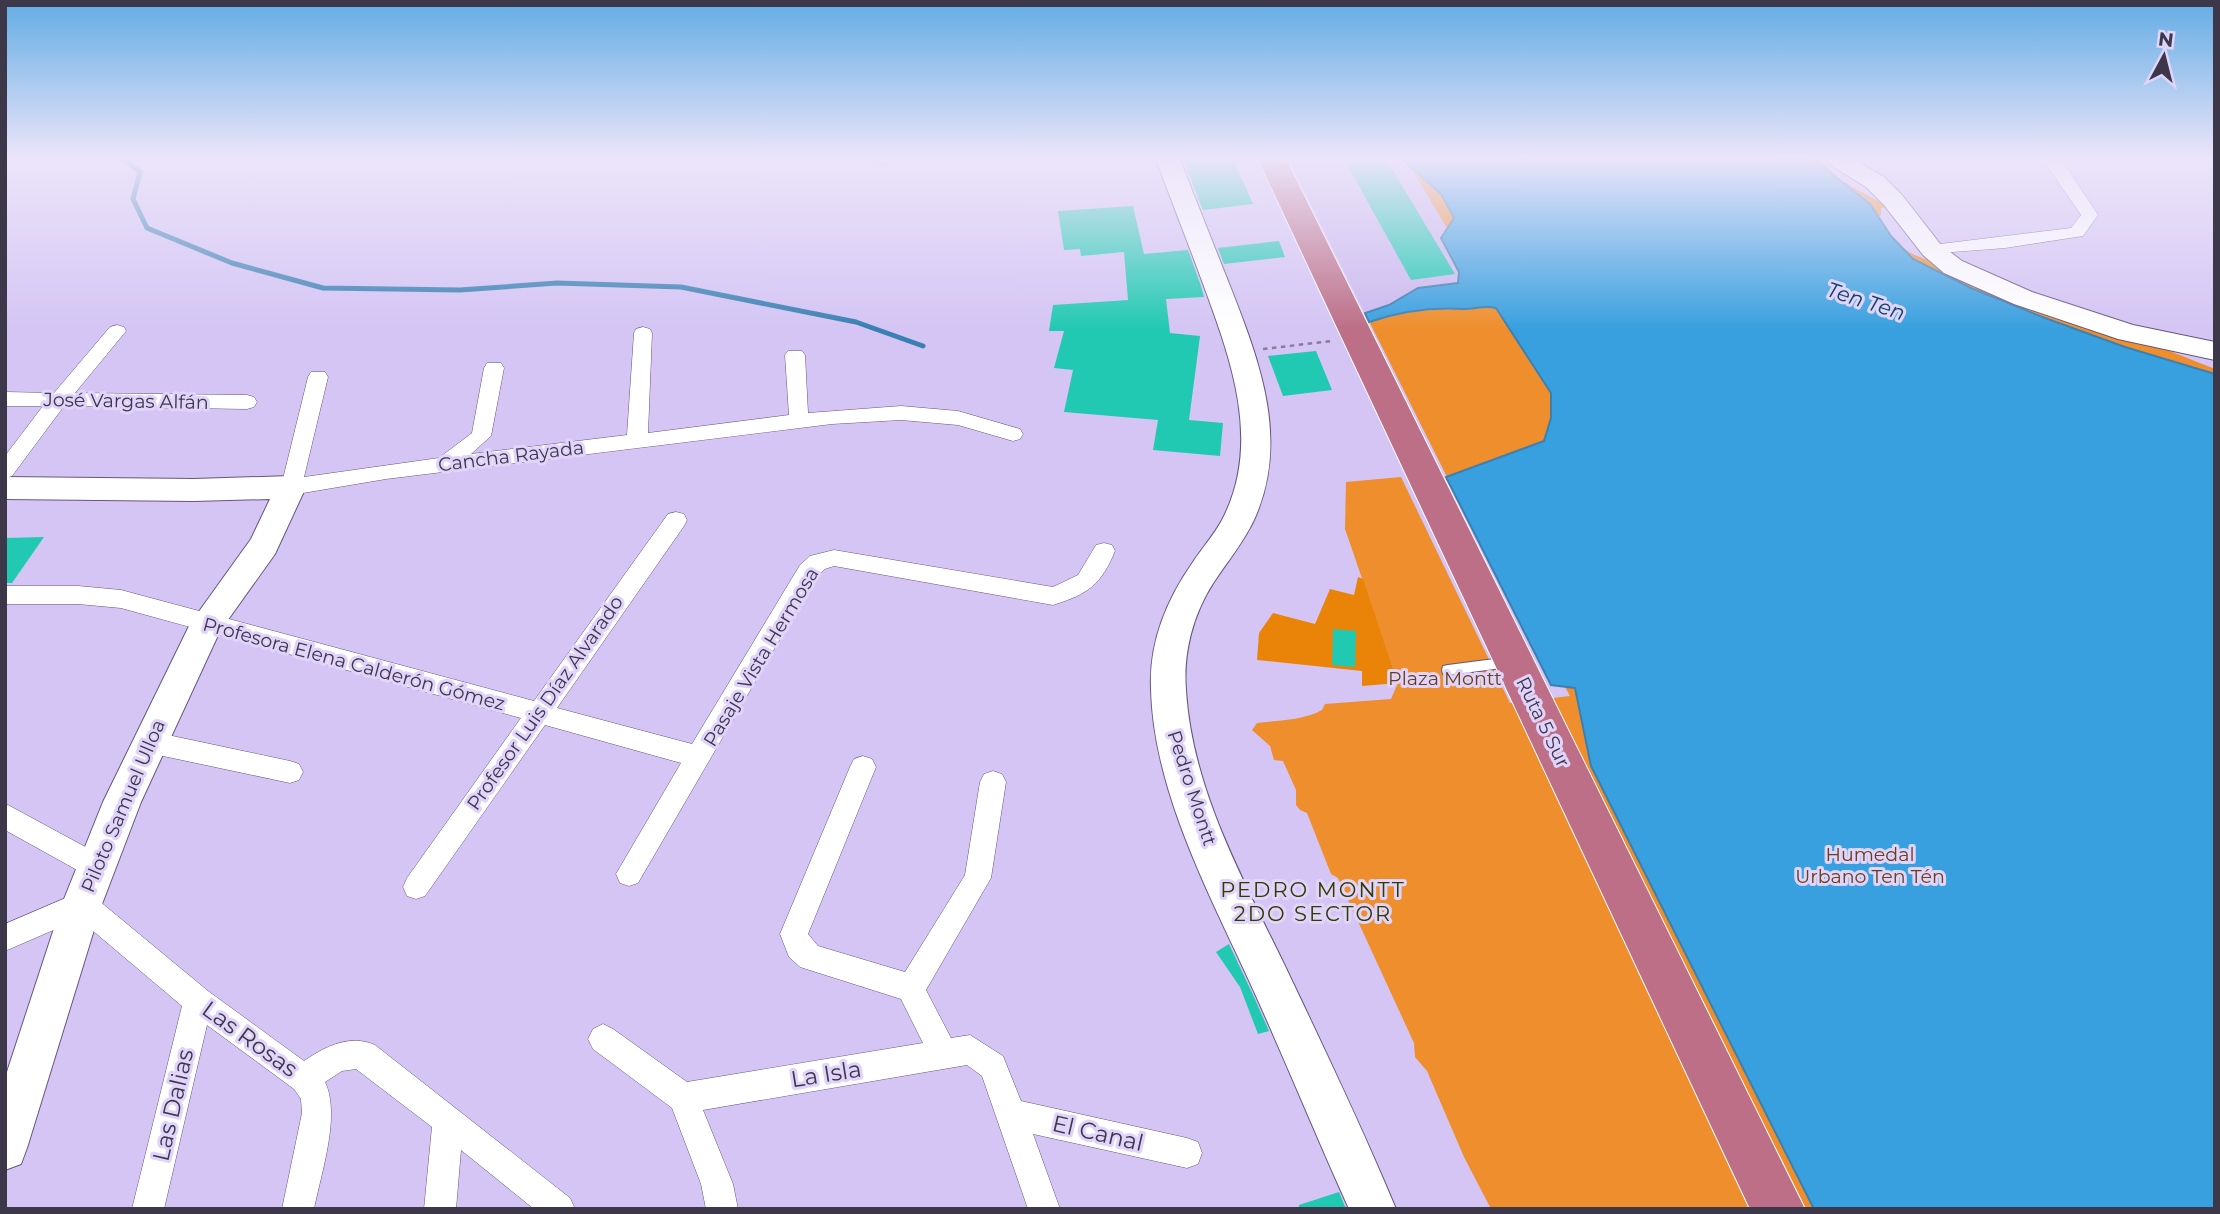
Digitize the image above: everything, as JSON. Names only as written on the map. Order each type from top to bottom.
[{"type":"highway","name":"Ruta 5 Sur","points":[[1299,216],[1777,1209]]},
{"type":"street","name":"Pedro Montt","points":[[1190,216],[1249,372],[1257,415],[1256,457],[1238,521],[1198,580],[1178,621],[1169,666],[1169,713],[1174,737],[1210,844],[1373,1209]]},
{"type":"street","points":[[1905,216],[1932,250],[1953,267],[2023,298],[2128,333],[2215,351]]},
{"type":"street","points":[[1932,250],[2077,232],[2090,216]]},
{"type":"street","points":[[5,471],[58,401],[117,331]]},
{"type":"street","points":[[637,440],[643,333]]},
{"type":"street","points":[[795,355],[799,421]]},
{"type":"street","points":[[442,465],[481,436],[494,368]]},
{"type":"street","points":[[291,487],[318,377]]},
{"type":"street","name":"José Vargas Alfán","points":[[5,399],[247,402]]},
{"type":"street","name":"Cancha Rayada","points":[[5,488],[194,490],[291,487],[637,440],[799,421],[901,414],[958,418],[1013,434]]},
{"type":"street","name":"Piloto Samuel Ulloa","points":[[5,1148],[95,866],[149,742],[207,624],[264,545],[291,487]]},
{"type":"street","name":"Profesor Luis Díaz Alvarado","points":[[416,887],[536,713],[676,520]]},
{"type":"street","name":"Pasaje Vista Hermosa","points":[[629,874],[700,758],[808,571],[818,562],[834,558],[1054,596],[1072,591],[1085,583],[1097,571],[1104,551]]},
{"type":"street","name":"Profesora Elena Calderón Gómez","points":[[5,595],[78,595],[121,599],[700,758]]},
{"type":"street","points":[[149,742],[290,772]]},
{"type":"street","points":[[863,767],[794,934],[799,948],[810,957],[888,979],[911,989],[957,1053],[993,1066],[1044,1209]]},
{"type":"street","points":[[911,989],[978,878],[993,782]]},
{"type":"street","points":[[5,818],[8,817],[95,866]]},
{"type":"street","points":[[5,938],[82,904]]},
{"type":"street","name":"Las Rosas","points":[[82,904],[198,1001],[304,1079],[342,1055],[365,1055],[559,1209]]},
{"type":"street","name":"Las Dalias","points":[[148,1209],[198,1001]]},
{"type":"street","points":[[5,1068],[43,1034]]},
{"type":"street","points":[[603,1039],[683,1098],[717,1184],[722,1209]]},
{"type":"street","name":"La Isla","points":[[683,1098],[957,1053]]},
{"type":"street","points":[[298,1209],[317,1113],[315,1094],[304,1079]]},
{"type":"street","name":"El Canal","points":[[1010,1114],[1187,1153]]},
{"type":"street","points":[[440,1209],[448,1120]]},
{"type":"lane","points":[[1448,670],[1514,661]]},
{"type":"path","points":[[1242,352],[1358,338]]},
{"type":"shaded area","points":[[1317,216],[1453,216],[1454,218],[1441,238],[1459,272],[1458,283],[1418,288],[1389,305],[1365,313]]},
{"type":"shaded area","points":[[1358,577],[1363,579],[1398,683],[1362,686],[1362,671],[1257,660],[1259,633],[1273,613],[1315,624],[1330,589],[1354,595]]},
{"type":"green space","name":"Humedal Urbano Ten Tén","points":[[1440,216],[1880,216],[1878,217],[1891,236],[1912,254],[1944,263],[2124,338],[2167,350],[2215,369],[2215,1209],[1491,1209],[1464,1157],[1427,1071],[1415,1057],[1414,1043],[1338,878],[1331,874],[1307,813],[1296,805],[1296,790],[1283,761],[1274,760],[1270,746],[1252,730],[1257,723],[1290,720],[1314,714],[1322,710],[1325,704],[1391,699],[1398,683],[1345,529],[1346,482],[1401,477],[1510,703],[1570,696],[1565,687],[1551,685],[1365,313],[1389,305],[1418,288],[1458,283],[1459,272],[1441,238],[1447,228]]},
{"type":"water","name":"Humedal Urbano Ten Tén","points":[[1453,216],[1878,216],[1891,236],[1913,259],[1971,288],[2125,347],[2215,374],[2215,1209],[1814,1209],[1591,766],[1575,688],[1551,685],[1446,477],[1544,441],[1551,418],[1551,393],[1496,308],[1427,309],[1369,322],[1365,313],[1389,305],[1418,288],[1458,283],[1459,272],[1441,238],[1454,218]]},
{"type":"building","points":[[1059,216],[1135,216],[1144,254],[1188,250],[1204,297],[1166,299],[1170,333],[1200,336],[1189,420],[1223,423],[1220,456],[1153,450],[1158,420],[1064,412],[1073,370],[1054,368],[1064,331],[1049,331],[1053,305],[1128,300],[1124,252],[1081,256],[1080,249],[1064,250]]},
{"type":"building","points":[[1375,216],[1420,216],[1455,274],[1411,280]]},
{"type":"building","points":[[1279,241],[1285,257],[1224,264],[1218,248]]},
{"type":"building","points":[[1316,351],[1332,390],[1283,396],[1268,356]]},
{"type":"building","points":[[44,537],[12,583],[5,583],[5,538]]},
{"type":"building","points":[[1333,629],[1356,631],[1355,667],[1332,665]]},
{"type":"building","points":[[1229,944],[1269,1031],[1258,1034],[1240,987],[1216,952]]},
{"type":"building","points":[[1339,1192],[1346,1209],[1299,1209],[1299,1205]]},
{"type":"waterway","points":[[141,216],[147,228],[232,263],[323,288],[460,290],[557,283],[681,287],[856,322],[923,346]]},
{"type":"district","name":"PEDRO MONTT 2DO SECTOR","points":[[1313,901]]},
{"type":"water label","name":"Ten Ten","points":[[1866,301]]},
{"type":"park label","name":"Plaza Montt","points":[[1445,678]]}]
